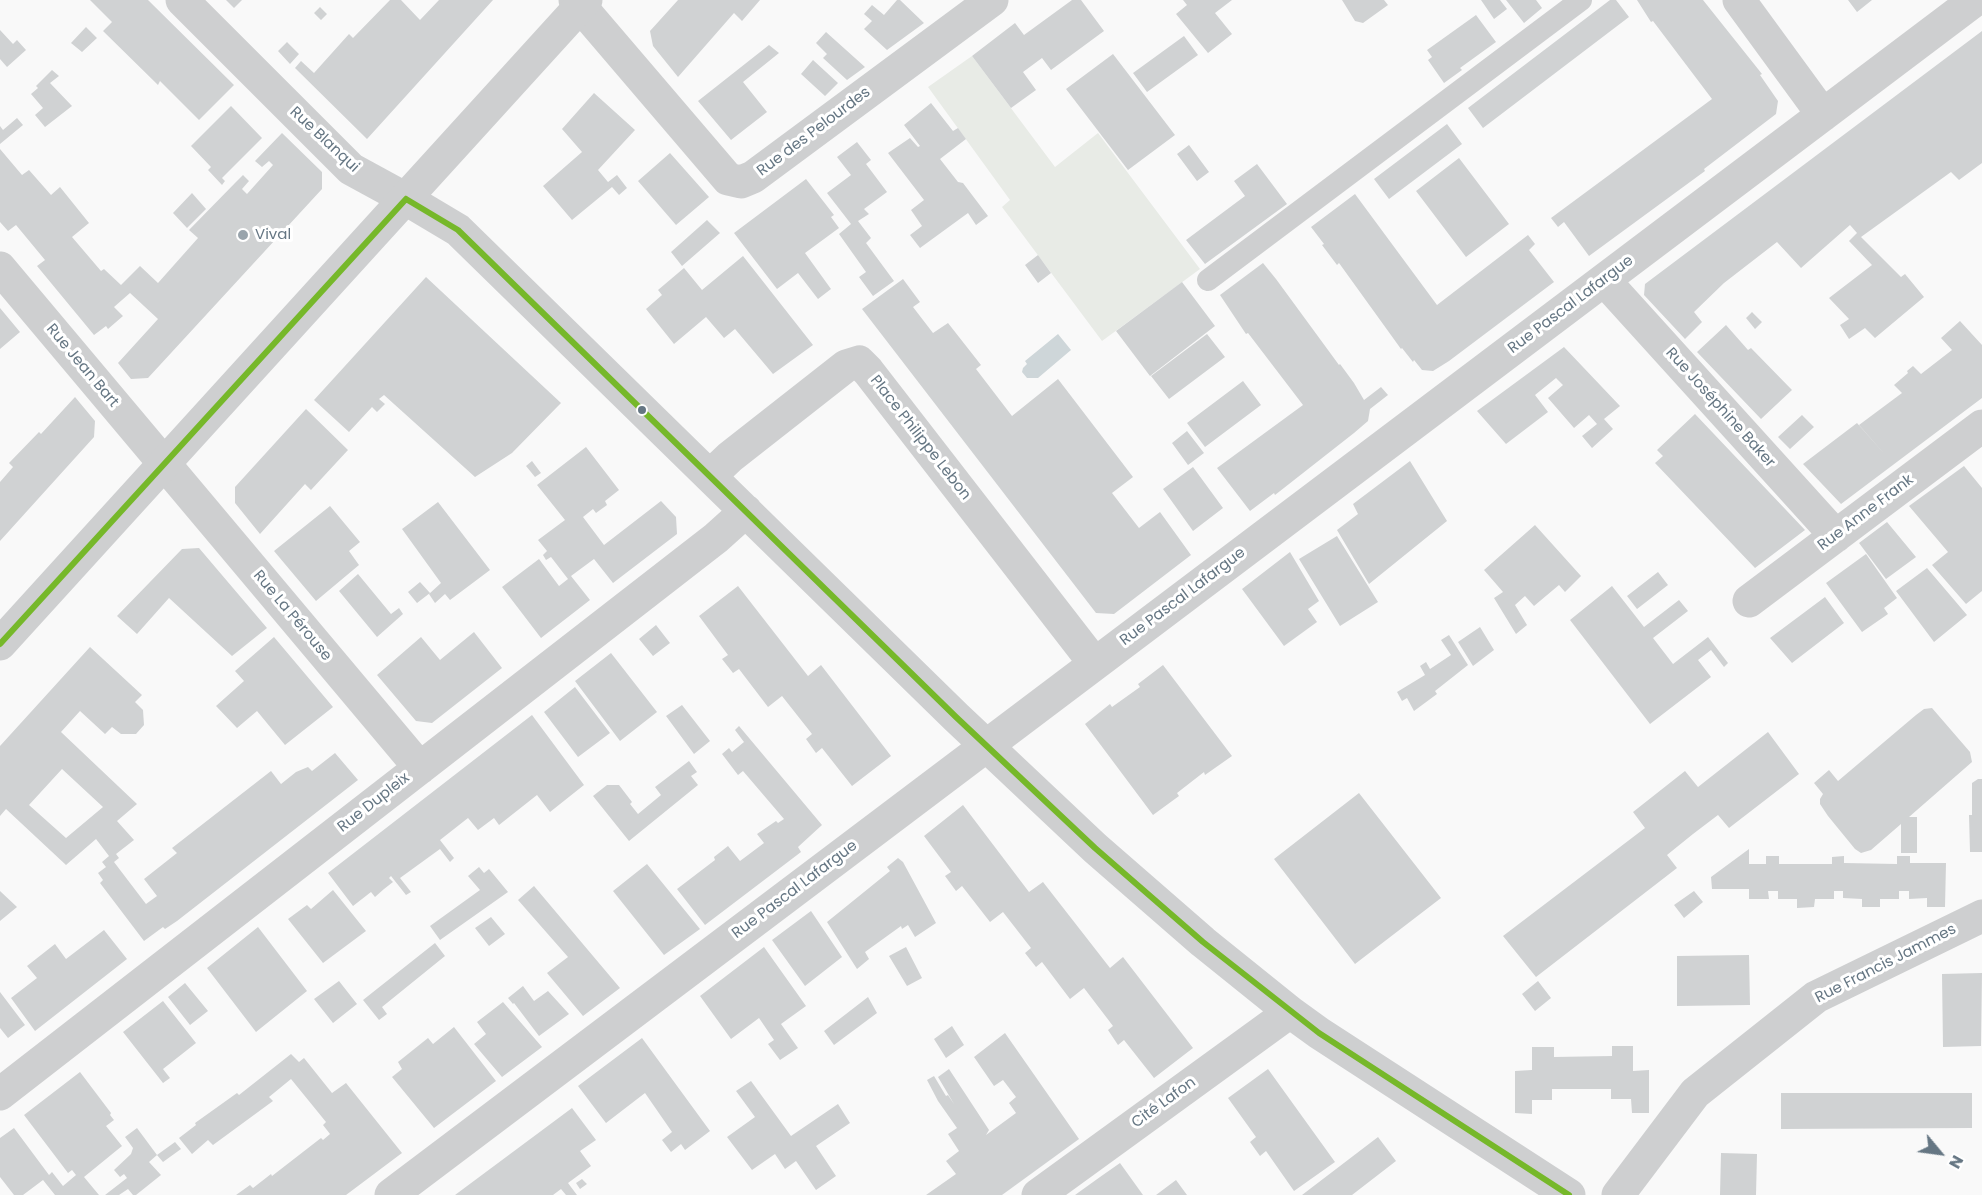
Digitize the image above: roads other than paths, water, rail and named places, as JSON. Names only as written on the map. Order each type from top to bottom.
[{"type":"street","name":"Rue Blanqui","points":[[182,0],[351,170],[458,230],[987,746],[1095,848],[1203,942],[1319,1033],[1569,1195]]},
{"type":"street","name":"Rue des Pelourdes","points":[[580,2],[728,178],[741,182],[753,177],[992,0]]},
{"type":"street","points":[[1740,0],[1823,115]]},
{"type":"street","name":"Rue Pascal Lafargue","points":[[391,1195],[1975,0]]},
{"type":"street","points":[[0,644],[406,199],[580,2]]},
{"type":"street","name":"Rue Jean Bart","points":[[0,268],[164,464]]},
{"type":"street","name":"Rue Joséphine Baker","points":[[1604,280],[1836,536]]},
{"type":"street","name":"Place Philippe Lebon","points":[[710,476],[730,457],[846,366],[859,362],[1095,664]]},
{"type":"street","name":"Rue Anne Frank","points":[[1749,601],[1982,426]]},
{"type":"street","name":"Rue La Pérouse","points":[[164,464],[420,768]]},
{"type":"street","name":"Rue Dupleix","points":[[0,1094],[726,530],[746,510]]},
{"type":"street","name":"Rue Francis Jammes","points":[[1618,1195],[1695,1093],[1816,997],[1982,916]]},
{"type":"street","name":"Cité Lafon","points":[[1038,1195],[1290,1012]]},
{"type":"lane","points":[[1208,280],[1581,0]]},
{"type":"place","name":"Vival","points":[[243,235]]}]
